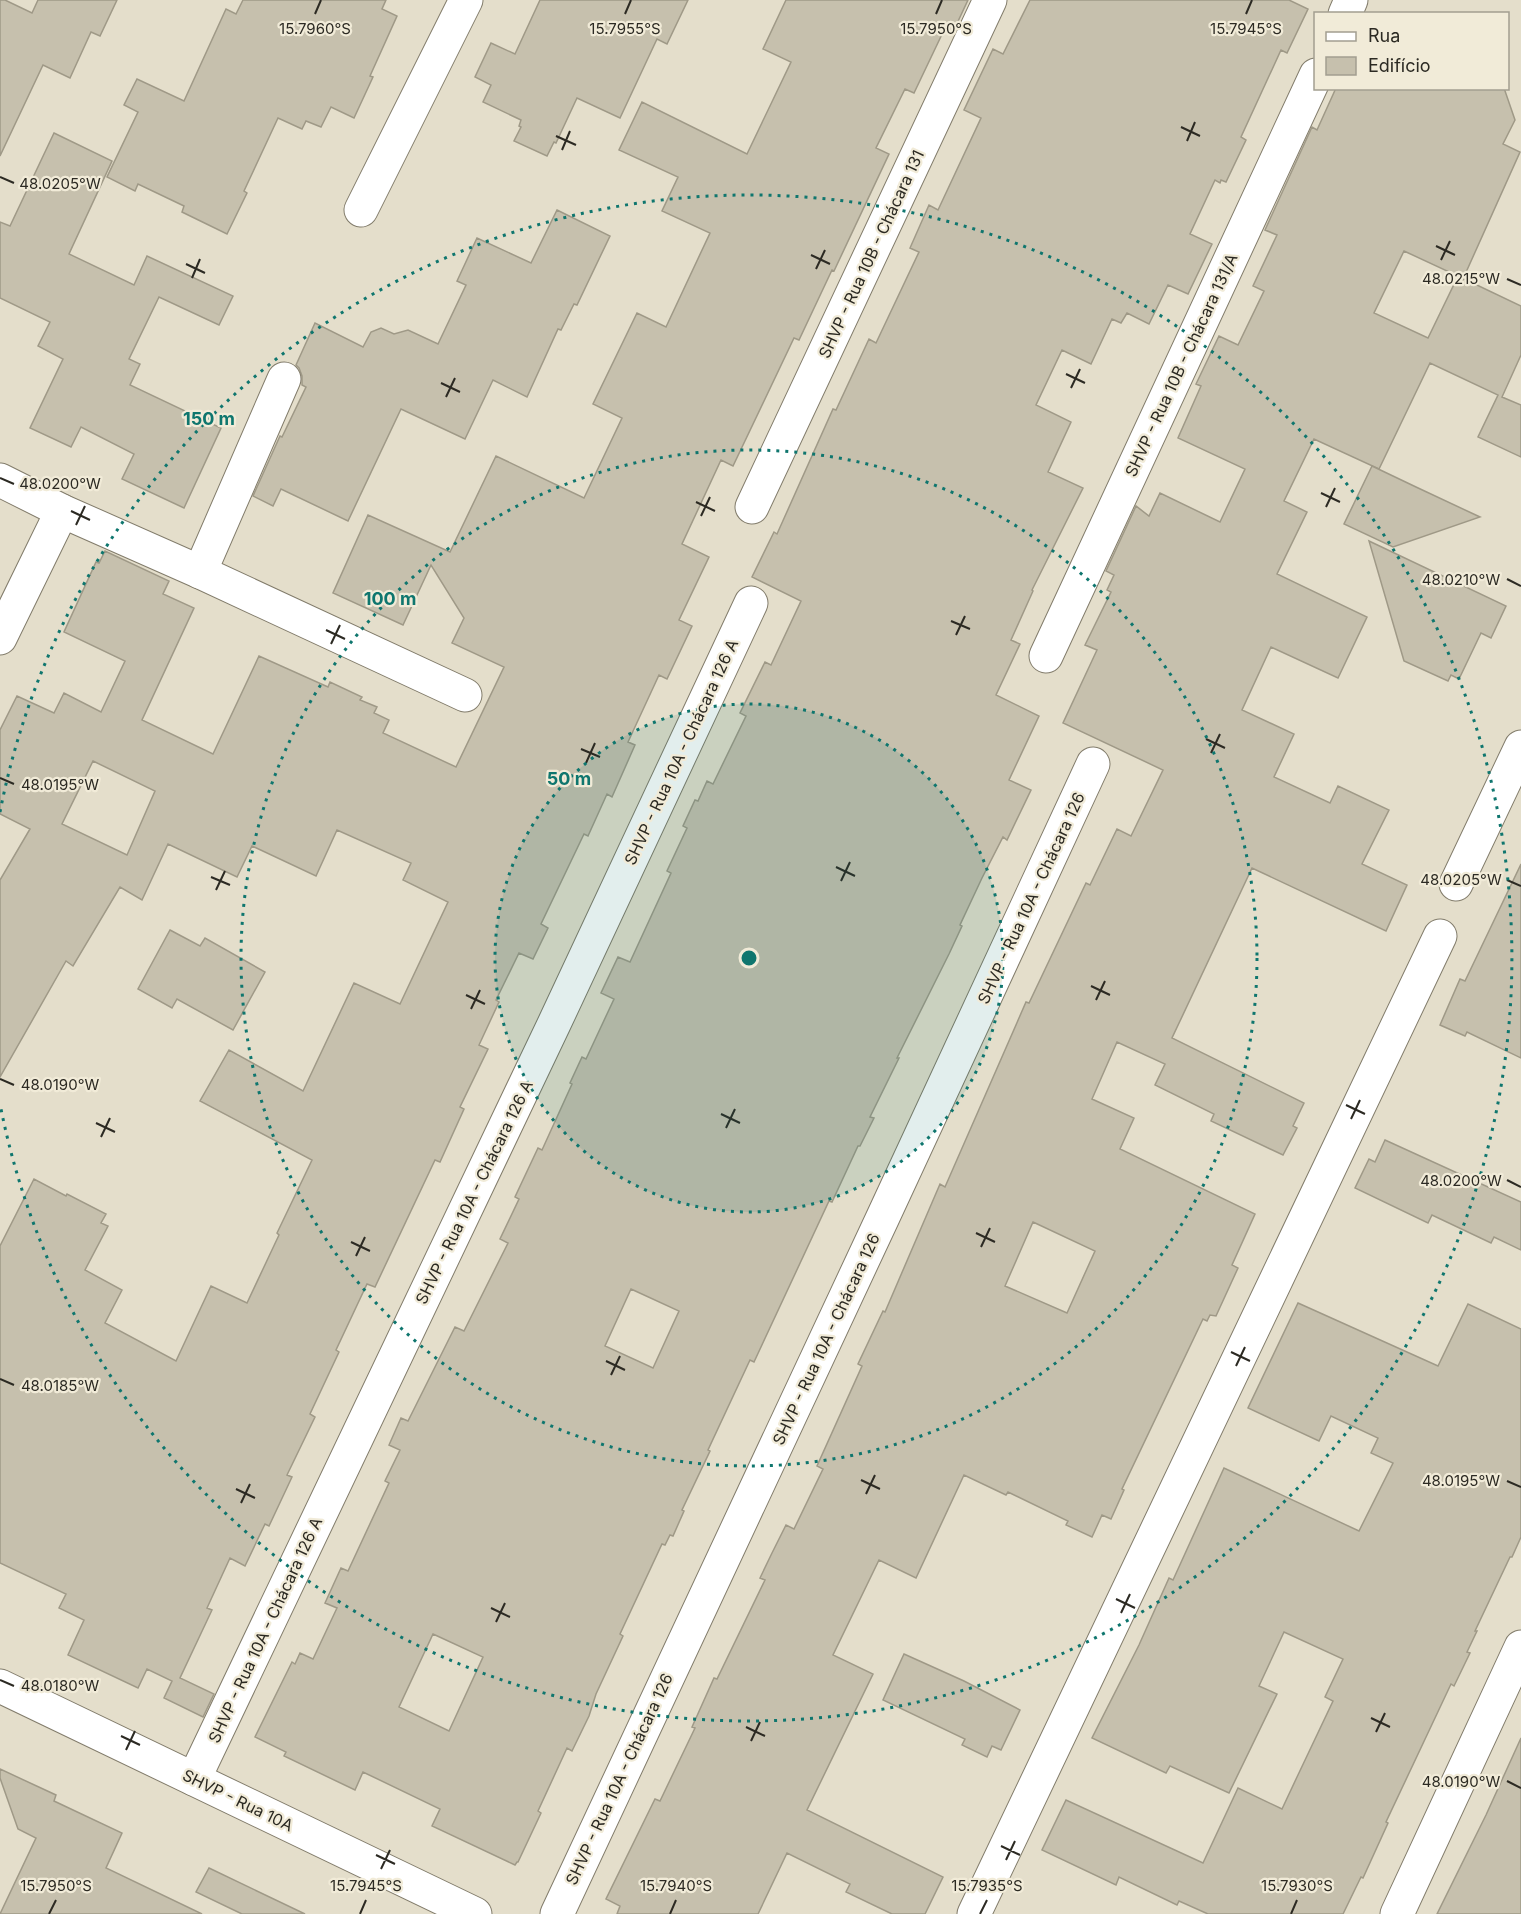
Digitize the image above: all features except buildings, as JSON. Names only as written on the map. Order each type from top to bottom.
[{"type":"street","points":[[362,210],[466,0]]},
{"type":"street","name":"SHVP - Rua 10B - Chácara 131","points":[[752,507],[990,0]]},
{"type":"street","name":"SHVP - Rua 10B - Chácara 131/A","points":[[1046,656],[1314,79]]},
{"type":"street","points":[[200,572],[285,379]]},
{"type":"street","points":[[0,480],[62,511],[200,572],[465,696]]},
{"type":"street","points":[[0,638],[62,511]]},
{"type":"street","name":"SHVP - Rua 10A - Chácara 126 A","points":[[194,1779],[554,1024],[751,603]]},
{"type":"street","points":[[1456,884],[1521,747]]},
{"type":"street","name":"SHVP - Rua 10A - Chácara 126","points":[[557,1914],[1093,764]]},
{"type":"street","points":[[974,1914],[1440,936]]},
{"type":"street","points":[[1397,1914],[1521,1647]]},
{"type":"street","name":"SHVP - Rua 10A","points":[[0,1686],[475,1914]]}]
